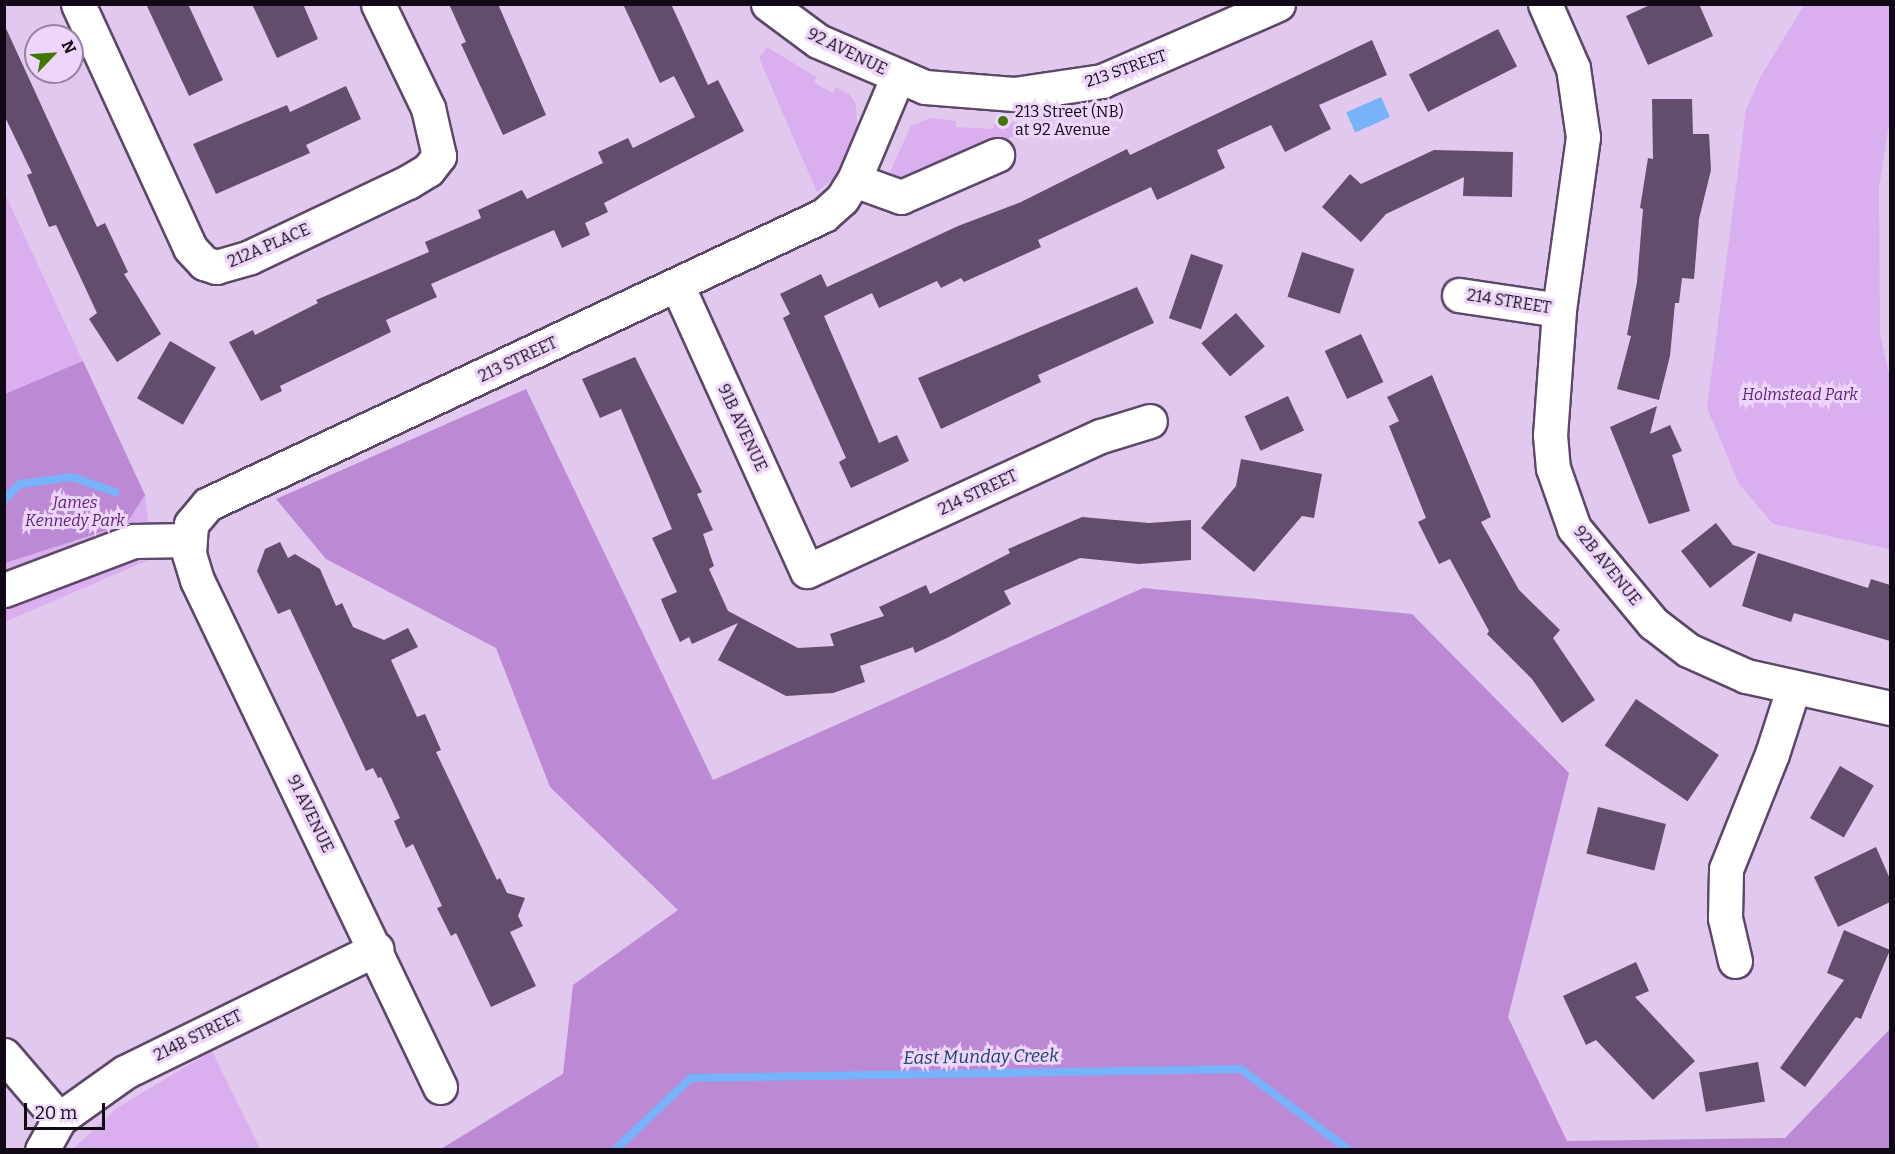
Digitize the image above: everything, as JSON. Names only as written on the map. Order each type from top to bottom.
[{"type":"street","name":"212A PLACE","points":[[78,4],[190,248],[204,263],[216,267],[250,257],[408,182],[428,170],[439,156],[428,108],[378,4]]},
{"type":"street","name":"92 AVENUE","points":[[768,4],[818,41],[898,76]]},
{"type":"street","name":"213 STREET","points":[[188,540],[191,524],[208,504],[824,215],[842,199],[854,180],[898,76],[925,87],[954,92],[1014,94],[1059,90],[1102,81],[1278,4]]},
{"type":"street","name":"92B AVENUE","points":[[1545,4],[1574,69],[1583,137],[1559,310],[1550,435],[1553,468],[1574,528],[1665,635],[1703,658],[1792,689]]},
{"type":"street","points":[[854,180],[901,197],[997,155]]},
{"type":"street","name":"91B AVENUE","points":[[677,285],[807,571]]},
{"type":"street","name":"214 STREET","points":[[1459,295],[1559,310]]},
{"type":"street","name":"214 STREET","points":[[807,571],[1101,436],[1150,421]]},
{"type":"street","points":[[4,590],[134,542],[188,540]]},
{"type":"street","name":"91 AVENUE","points":[[188,540],[196,580],[440,1087]]},
{"type":"street","points":[[1734,961],[1725,918],[1726,869],[1772,754],[1792,689],[1890,708]]},
{"type":"street","name":"214B STREET","points":[[42,1149],[59,1119],[125,1072],[375,949]]},
{"type":"street","points":[[4,1055],[59,1119]]},
{"type":"green space","name":"Holmstead Park","points":[[1804,5],[1890,5],[1890,117],[1879,188],[1880,334],[1890,379],[1890,549],[1773,524],[1739,484],[1707,408],[1746,110],[1761,76]]},
{"type":"green space","points":[[767,47],[816,77],[814,83],[833,93],[836,87],[850,95],[856,104],[857,127],[863,129],[857,149],[834,178],[817,192],[759,58]]},
{"type":"green space","points":[[930,118],[956,121],[956,127],[993,129],[994,124],[1053,120],[911,179],[888,176],[911,126]]},
{"type":"green space","name":"James Kennedy Park","points":[[4,192],[145,495],[153,558],[5,622]]},
{"type":"green space","points":[[83,361],[145,495],[126,524],[5,563],[5,394]]},
{"type":"green space","points":[[526,389],[713,780],[1143,588],[1412,614],[1569,773],[1508,1017],[1567,1141],[1785,1138],[1890,1029],[1890,1149],[441,1149],[563,1074],[573,985],[678,910],[550,787],[496,648],[326,559],[276,499]]},
{"type":"green space","points":[[212,1051],[260,1149],[73,1149],[117,1108]]},
{"type":"water","points":[[1381,97],[1390,117],[1355,133],[1346,112]]},
{"type":"building","points":[[146,4],[188,4],[223,80],[189,96]]},
{"type":"building","points":[[252,4],[303,4],[318,39],[277,58]]},
{"type":"building","points":[[449,4],[498,4],[546,115],[503,135],[461,44],[466,42]]},
{"type":"building","points":[[623,4],[671,4],[708,85],[718,80],[744,131],[604,203],[608,212],[585,223],[590,235],[562,248],[554,230],[431,284],[437,297],[386,320],[391,332],[280,386],[282,391],[261,401],[229,342],[253,330],[255,335],[318,303],[316,300],[429,252],[425,242],[481,218],[478,210],[522,190],[527,199],[603,163],[598,152],[628,138],[633,148],[695,117],[674,76],[660,83]]},
{"type":"building","points":[[1652,4],[1699,4],[1713,36],[1648,65],[1626,16]]},
{"type":"building","points":[[4,24],[24,68],[24,84],[31,84],[97,227],[105,223],[128,272],[124,274],[161,334],[117,362],[89,319],[97,313],[56,225],[49,227],[27,175],[32,173],[4,115]]},
{"type":"building","points":[[1498,29],[1517,66],[1428,112],[1409,74]]},
{"type":"building","points":[[1372,40],[1387,75],[1319,105],[1331,129],[1285,152],[1271,125],[1217,150],[1225,168],[1157,200],[1151,187],[1038,240],[1041,247],[964,282],[961,278],[941,288],[937,281],[879,308],[872,293],[824,316],[879,443],[897,435],[909,461],[851,488],[839,462],[846,458],[783,318],[790,314],[780,294],[821,274],[827,287],[958,226],[1021,202],[1127,149],[1130,155]]},
{"type":"building","points":[[346,86],[361,119],[306,145],[310,153],[216,194],[193,144],[287,105],[290,112]]},
{"type":"building","points":[[1652,99],[1692,99],[1693,134],[1709,134],[1711,170],[1699,219],[1694,279],[1682,278],[1679,303],[1675,303],[1670,356],[1659,400],[1617,389],[1631,336],[1627,335],[1637,282],[1643,209],[1640,208],[1648,158],[1653,159]]},
{"type":"building","points":[[1434,150],[1513,152],[1512,197],[1463,196],[1464,177],[1386,214],[1361,242],[1322,207],[1350,174],[1361,184]]},
{"type":"building","points":[[1302,252],[1354,269],[1340,314],[1287,297]]},
{"type":"building","points":[[1191,254],[1223,265],[1201,329],[1169,318]]},
{"type":"building","points":[[1137,287],[1154,323],[1038,375],[1041,382],[941,429],[918,378]]},
{"type":"building","points":[[1236,313],[1265,346],[1230,376],[1201,343]]},
{"type":"building","points":[[1361,334],[1383,382],[1347,399],[1325,351]]},
{"type":"building","points":[[170,341],[216,368],[183,425],[137,398]]},
{"type":"building","points":[[635,357],[702,492],[697,494],[713,530],[703,534],[714,566],[709,569],[728,611],[798,648],[834,646],[830,634],[884,616],[879,607],[926,585],[930,594],[1010,553],[1008,549],[1082,517],[1149,523],[1191,520],[1191,560],[1139,564],[1080,558],[1004,591],[1011,604],[949,637],[915,653],[913,647],[860,666],[865,682],[833,693],[786,696],[718,660],[738,623],[692,644],[689,637],[680,642],[664,607],[661,599],[677,592],[652,538],[672,529],[621,409],[600,418],[582,379]]},
{"type":"building","points":[[1432,375],[1491,517],[1481,522],[1519,590],[1560,630],[1553,638],[1595,700],[1562,723],[1532,679],[1487,634],[1489,631],[1450,559],[1439,564],[1418,522],[1426,518],[1389,426],[1399,421],[1387,397]]},
{"type":"building","points":[[1288,396],[1304,430],[1261,451],[1244,416]]},
{"type":"building","points":[[1657,406],[1650,434],[1670,425],[1682,451],[1672,455],[1690,511],[1649,524],[1610,427]]},
{"type":"building","points":[[1241,459],[1322,474],[1314,518],[1302,516],[1254,572],[1201,528],[1236,486]]},
{"type":"building","points":[[1716,523],[1733,545],[1756,552],[1710,588],[1681,551]]},
{"type":"building","points":[[280,542],[288,558],[295,554],[320,569],[336,606],[342,603],[353,627],[384,640],[408,628],[418,647],[391,660],[417,717],[425,714],[441,750],[436,752],[497,880],[500,878],[507,893],[525,898],[518,916],[523,926],[510,932],[536,986],[491,1007],[456,933],[451,936],[437,908],[442,906],[413,844],[406,848],[394,821],[400,818],[381,777],[378,778],[373,768],[366,771],[290,609],[278,614],[257,571],[265,549]]},
{"type":"building","points":[[1758,553],[1868,588],[1871,579],[1890,585],[1890,641],[1794,613],[1791,622],[1742,606]]},
{"type":"building","points":[[1636,699],[1719,755],[1688,801],[1605,745]]},
{"type":"building","points":[[1840,766],[1874,785],[1844,837],[1810,818]]},
{"type":"building","points":[[1598,807],[1666,824],[1654,871],[1586,854]]},
{"type":"building","points":[[1876,847],[1890,879],[1890,902],[1838,927],[1814,877]]},
{"type":"building","points":[[1844,930],[1890,950],[1861,1019],[1856,1017],[1805,1087],[1780,1068],[1844,980],[1827,973]]},
{"type":"building","points":[[1636,962],[1649,991],[1635,997],[1695,1061],[1653,1100],[1596,1040],[1586,1045],[1563,996]]},
{"type":"building","points":[[1758,1062],[1765,1101],[1706,1112],[1699,1072]]},
{"type":"waterway","points":[[4,500],[20,484],[73,477],[115,492]]},
{"type":"waterway","name":"East Munday Creek","points":[[615,1150],[691,1078],[1241,1069],[1349,1150]]},
{"type":"place","name":"213 Street (NB) at 92 Avenue","points":[[1003,121]]}]
